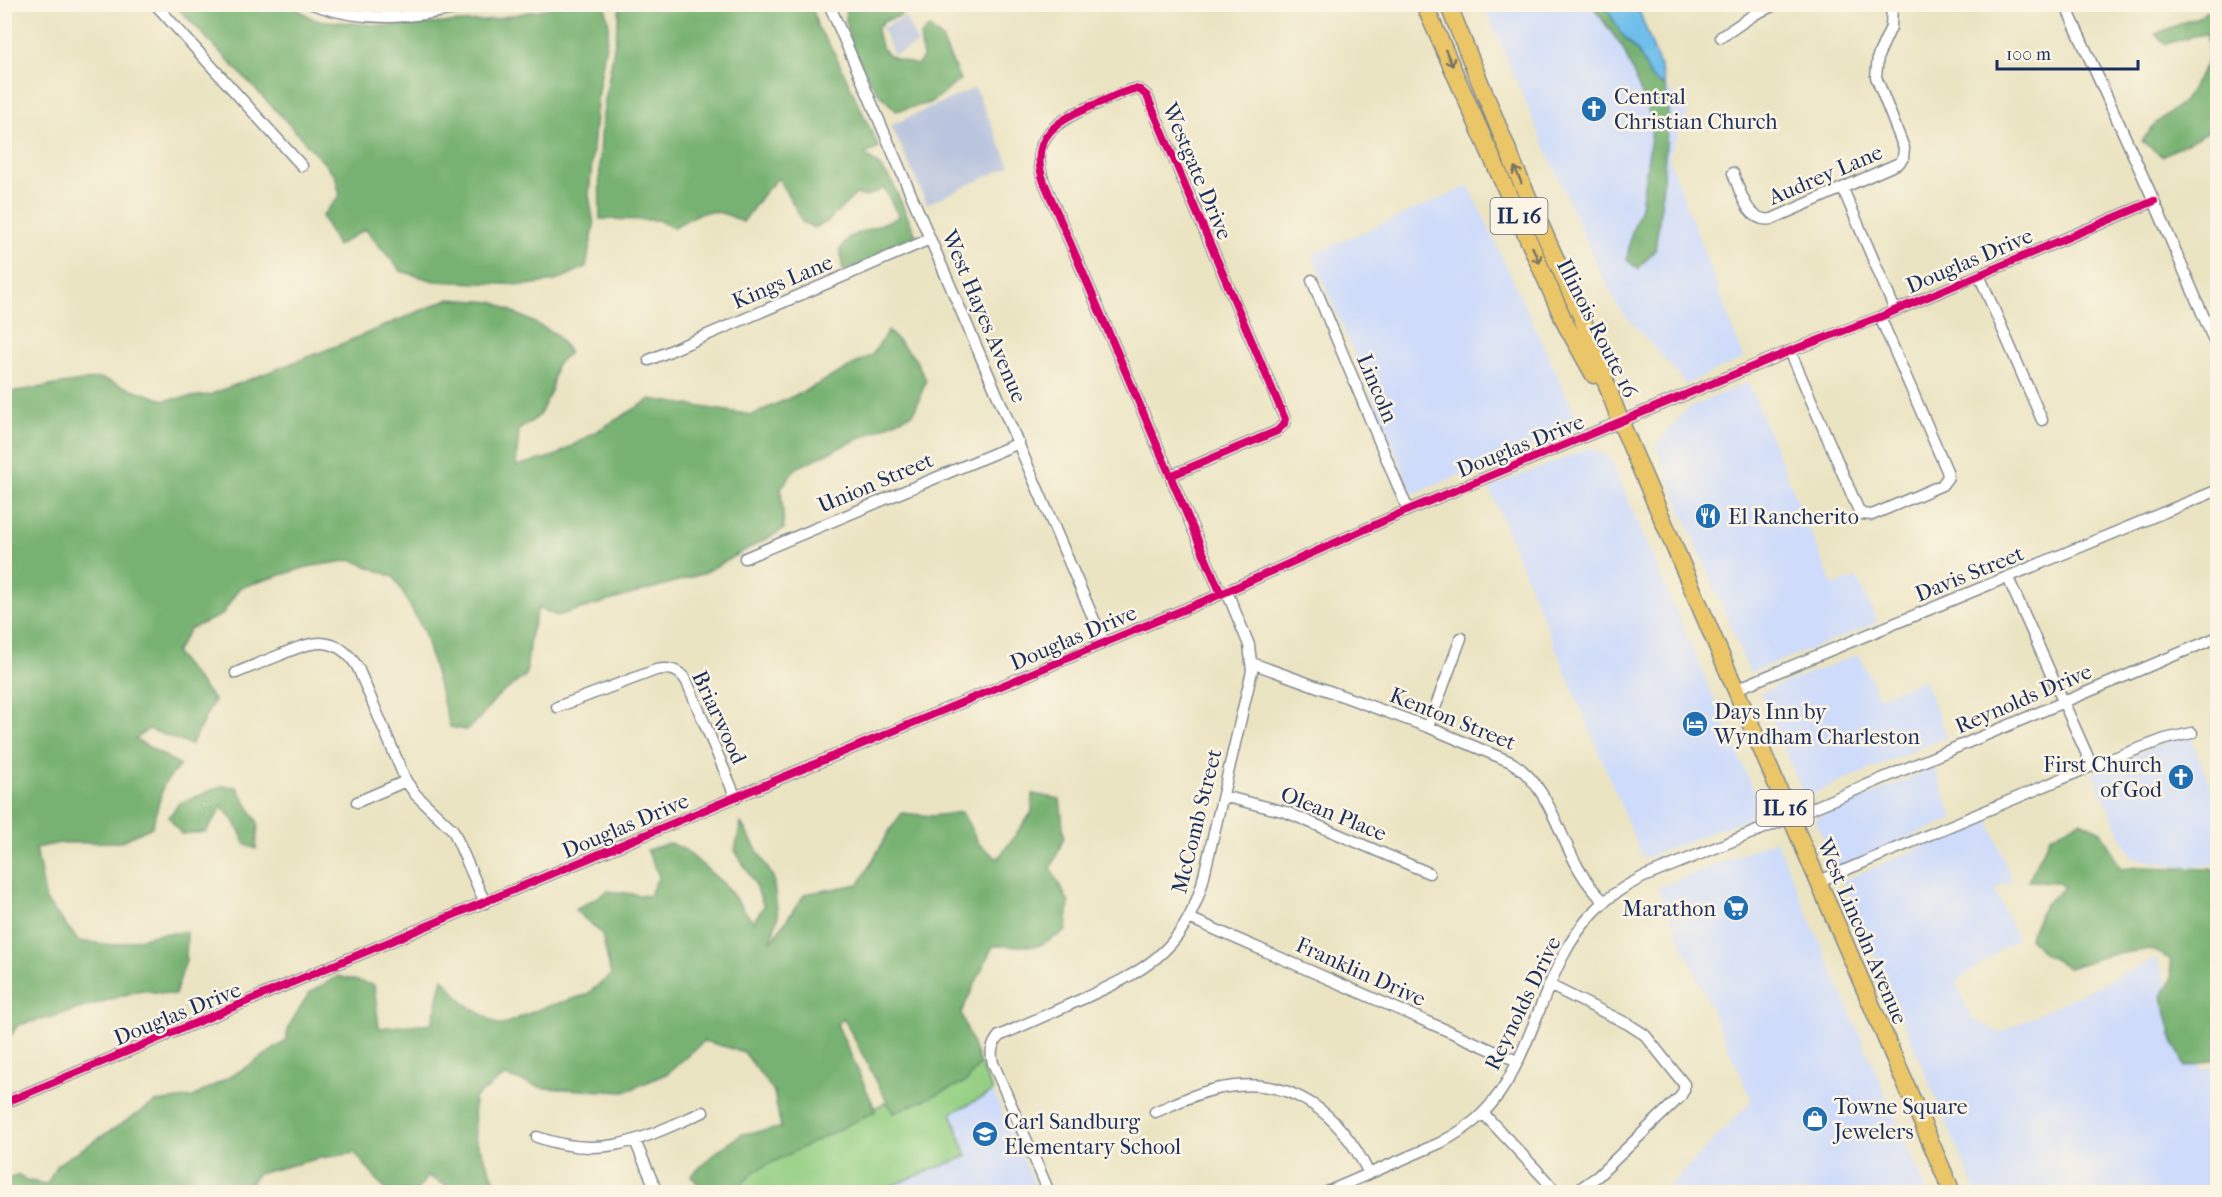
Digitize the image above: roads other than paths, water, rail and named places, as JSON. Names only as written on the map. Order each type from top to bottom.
[{"type":"main road","name":"Illinois Route 16","points":[[1424,4],[1566,325],[1620,423]]},
{"type":"main road","name":"Illinois Route 16","points":[[1448,4],[1516,170],[1582,318],[1620,423]]},
{"type":"main road","name":"West Lincoln Avenue","points":[[1620,423],[1952,1192]]},
{"type":"street","points":[[155,4],[302,166]]},
{"type":"street","points":[[312,4],[347,15],[386,19],[431,14],[480,4]]},
{"type":"street","name":"West Hayes Avenue","points":[[829,4],[1104,643]]},
{"type":"street","points":[[1721,37],[1755,14],[1777,4]]},
{"type":"street","name":"Audrey Lane","points":[[1732,173],[1753,215],[1764,220],[1894,167],[1903,158],[1903,145],[1876,77],[1878,56],[1891,27],[1892,4]]},
{"type":"street","points":[[2065,4],[2154,201],[2217,350]]},
{"type":"street","name":"Westgate Drive","points":[[1170,476],[1277,431],[1284,424],[1285,419],[1147,96],[1136,89],[1061,120],[1046,136],[1042,146],[1040,168],[1170,476],[1224,593]]},
{"type":"street","points":[[1843,189],[1895,310]]},
{"type":"street","name":"Douglas Drive","points":[[4,1103],[1224,593],[1408,510],[1790,351],[1880,317],[2154,201]]},
{"type":"street","name":"Kings Lane","points":[[649,360],[930,239]]},
{"type":"street","points":[[1979,275],[2042,420]]},
{"type":"street","name":"Lincoln","points":[[1312,280],[1408,510]]},
{"type":"street","points":[[1790,351],[1858,509],[1862,514],[1872,515],[1942,485],[1948,477],[1880,317]]},
{"type":"street","name":"Union Street","points":[[745,558],[1019,443]]},
{"type":"street","name":"Davis Street","points":[[1734,690],[2217,490]]},
{"type":"street","points":[[2008,578],[2092,766]]},
{"type":"street","name":"McComb Street","points":[[1049,1192],[993,1063],[991,1054],[993,1044],[999,1036],[1137,973],[1165,951],[1189,918],[1200,893],[1251,684],[1252,663],[1249,645],[1224,593]]},
{"type":"street","name":"Reynolds Drive","points":[[1327,1192],[1456,1135],[1483,1113],[1505,1084],[1517,1061],[1567,948],[1586,921],[1625,886],[2217,637]]},
{"type":"street","points":[[1428,727],[1461,638]]},
{"type":"street","points":[[236,673],[309,643],[319,642],[338,647],[346,652],[358,668],[406,781],[416,795],[453,830],[485,903]]},
{"type":"street","name":"Kenton Street","points":[[1252,663],[1428,727],[1511,762],[1531,777],[1545,798],[1574,863],[1595,894],[1605,902]]},
{"type":"street","name":"Briarwood","points":[[557,707],[656,670],[664,668],[678,672],[687,682],[736,798]]},
{"type":"street","points":[[1817,882],[2092,766],[2165,739],[2192,733]]},
{"type":"street","points":[[357,802],[406,781]]},
{"type":"street","name":"Olean Place","points":[[1223,796],[1296,816],[1429,873]]},
{"type":"street","name":"Franklin Drive","points":[[1189,918],[1517,1061]]},
{"type":"street","points":[[1549,985],[1628,1024],[1645,1035],[1684,1084],[1680,1096],[1598,1176],[1575,1192]]},
{"type":"street","points":[[1155,1112],[1205,1092],[1222,1088],[1240,1085],[1277,1089],[1307,1101],[1334,1121],[1354,1146],[1369,1174]]},
{"type":"street","points":[[537,1137],[579,1148],[610,1147],[635,1141],[703,1112]]},
{"type":"street","points":[[1483,1113],[1556,1192]]},
{"type":"street","points":[[635,1141],[657,1192]]},
{"type":"water","points":[[1605,5],[1637,5],[1665,86],[1652,79],[1639,53],[1621,33]]},
{"type":"place","name":"Central Christian Church","points":[[1594,109]]},
{"type":"place","name":"El Rancherito","points":[[1708,516]]},
{"type":"place","name":"Days Inn by Wyndham Charleston","points":[[1695,724]]},
{"type":"place","name":"First Church of God","points":[[2181,777]]},
{"type":"place","name":"Marathon","points":[[1736,908]]},
{"type":"place","name":"Towne Square Jewelers","points":[[1815,1119]]},
{"type":"place","name":"Carl Sandburg Elementary School","points":[[985,1134]]}]
